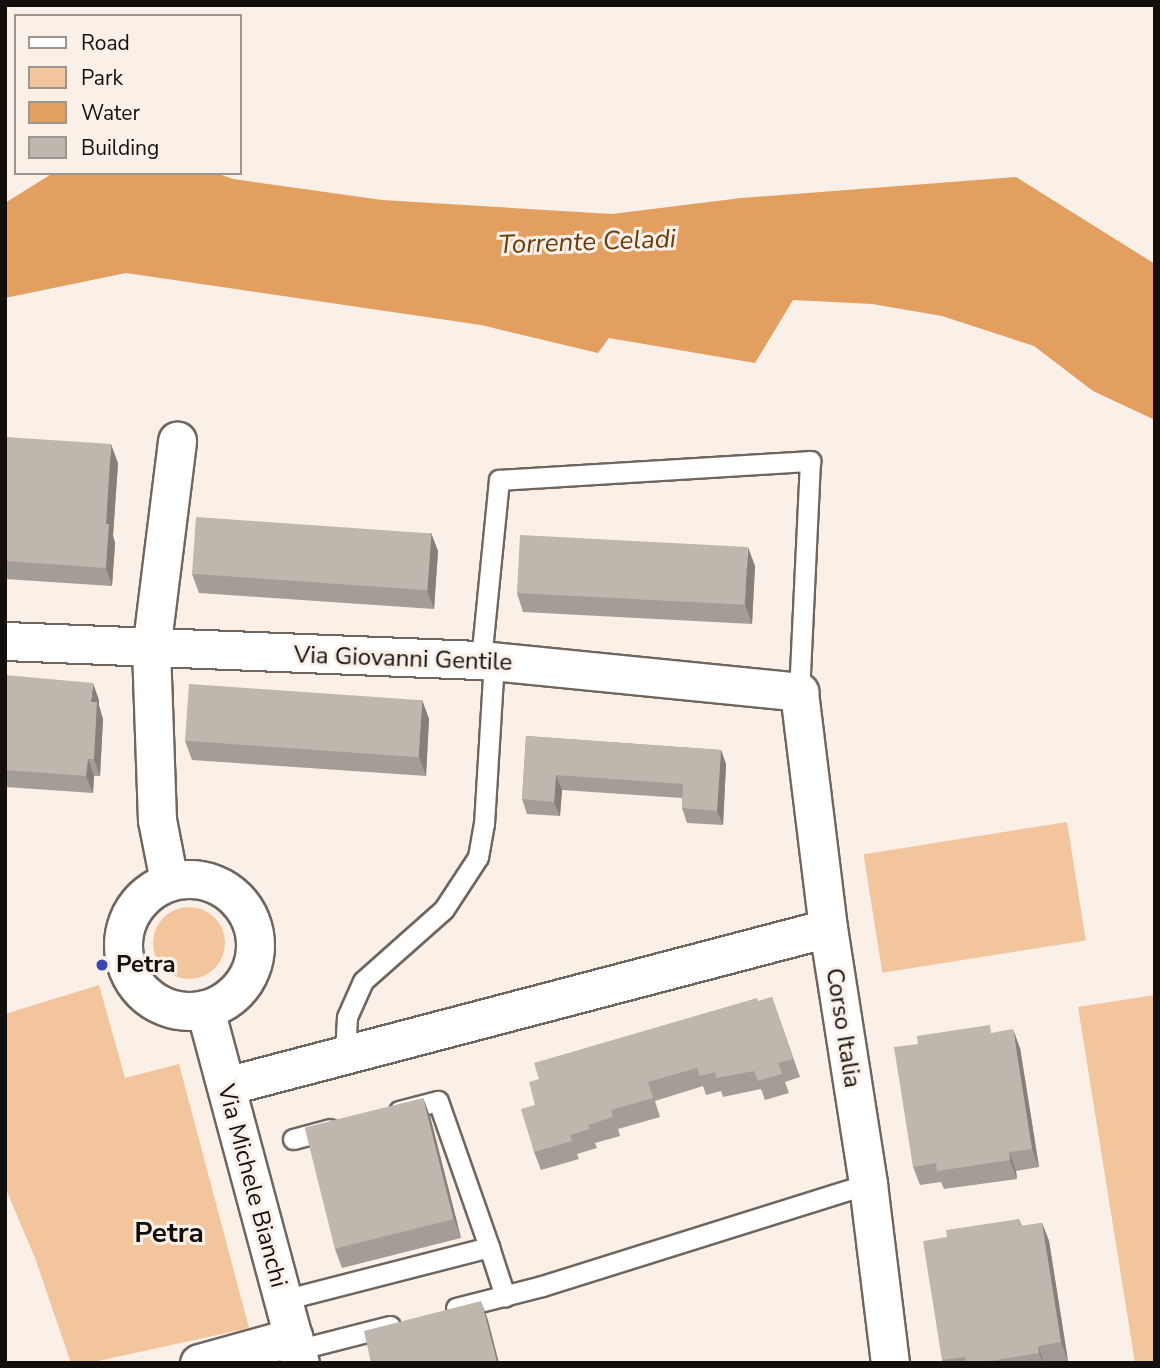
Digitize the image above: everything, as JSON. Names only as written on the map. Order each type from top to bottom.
[{"type":"street","points":[[169,881],[157,820],[151,650],[177,441]]},
{"type":"street","name":"Via Giovanni Gentile","points":[[5,642],[151,650],[488,660],[799,692]]},
{"type":"street","name":"Corso Italia","points":[[799,692],[828,928],[868,1184],[890,1363]]},
{"type":"street","points":[[190,878],[211,882],[230,892],[244,908],[253,927],[256,948],[251,969],[241,987],[225,1001],[205,1009],[182,1011],[161,1005],[142,991],[129,973],[124,951],[125,928],[134,908],[149,891],[169,881],[190,878]]},
{"type":"street","points":[[226,1087],[828,928]]},
{"type":"street","name":"Via Michele Bianchi","points":[[205,1009],[296,1350]]},
{"type":"street","points":[[199,1363],[296,1350]]},
{"type":"lane","points":[[345,1055],[346,1017],[363,981],[394,950],[424,929],[444,909],[478,857],[484,824],[488,660],[499,480],[810,461],[799,692]]},
{"type":"lane","points":[[385,1115],[438,1101],[505,1296]]},
{"type":"lane","points":[[293,1139],[346,1125]]},
{"type":"lane","points":[[439,1313],[505,1296],[868,1184]]},
{"type":"lane","points":[[283,1300],[489,1247]]},
{"type":"lane","points":[[296,1350],[413,1320]]},
{"type":"green space","points":[[1067,822],[1086,941],[882,973],[864,854]]},
{"type":"green space","points":[[189,907],[203,910],[215,917],[222,929],[225,943],[222,957],[215,969],[203,976],[189,979],[175,976],[163,969],[156,957],[153,943],[156,929],[163,917],[175,910]]},
{"type":"green space","points":[[99,985],[125,1078],[179,1064],[249,1328],[89,1363],[71,1363],[35,1258],[5,1187],[5,1014]]},
{"type":"green space","points":[[1155,995],[1155,1363],[1135,1363],[1078,1007]]},
{"type":"water","name":"Torrente Celadi","points":[[50,175],[222,175],[233,179],[382,200],[612,214],[741,198],[1016,177],[1155,264],[1155,420],[1093,391],[1034,346],[942,316],[872,304],[793,300],[755,363],[609,338],[598,353],[481,325],[126,273],[5,298],[5,203]]},
{"type":"building","points":[[5,437],[111,444],[106,568],[5,561]]},
{"type":"building","points":[[196,517],[431,533],[427,590],[192,574]]},
{"type":"building","points":[[520,535],[748,547],[745,605],[517,593]]},
{"type":"building","points":[[5,675],[93,683],[91,702],[97,702],[94,759],[88,759],[86,776],[5,770]]},
{"type":"building","points":[[189,684],[422,700],[418,757],[185,741]]},
{"type":"building","points":[[526,736],[721,750],[717,811],[682,808],[683,784],[556,775],[554,802],[522,799]]},
{"type":"building","points":[[772,997],[793,1059],[778,1063],[782,1074],[758,1081],[754,1071],[716,1078],[715,1072],[700,1076],[697,1068],[648,1082],[653,1098],[611,1110],[613,1117],[588,1125],[590,1129],[570,1135],[572,1141],[534,1152],[521,1109],[535,1105],[529,1082],[539,1079],[534,1063],[757,998],[758,1001]]},
{"type":"building","points":[[990,1025],[991,1033],[1013,1029],[1032,1149],[1009,1152],[1010,1160],[937,1171],[936,1163],[913,1167],[894,1047],[918,1044],[917,1036]]},
{"type":"building","points":[[423,1098],[453,1219],[335,1249],[305,1128]]},
{"type":"building","points":[[1019,1219],[1020,1226],[1042,1223],[1061,1342],[1038,1346],[1039,1353],[978,1363],[966,1363],[965,1357],[942,1360],[923,1241],[947,1237],[946,1230]]},
{"type":"building","points":[[481,1301],[497,1363],[371,1363],[364,1331]]},
{"type":"place","name":"Petra","points":[[102,965]]},
{"type":"district","name":"Petra","points":[[169,1233]]}]
